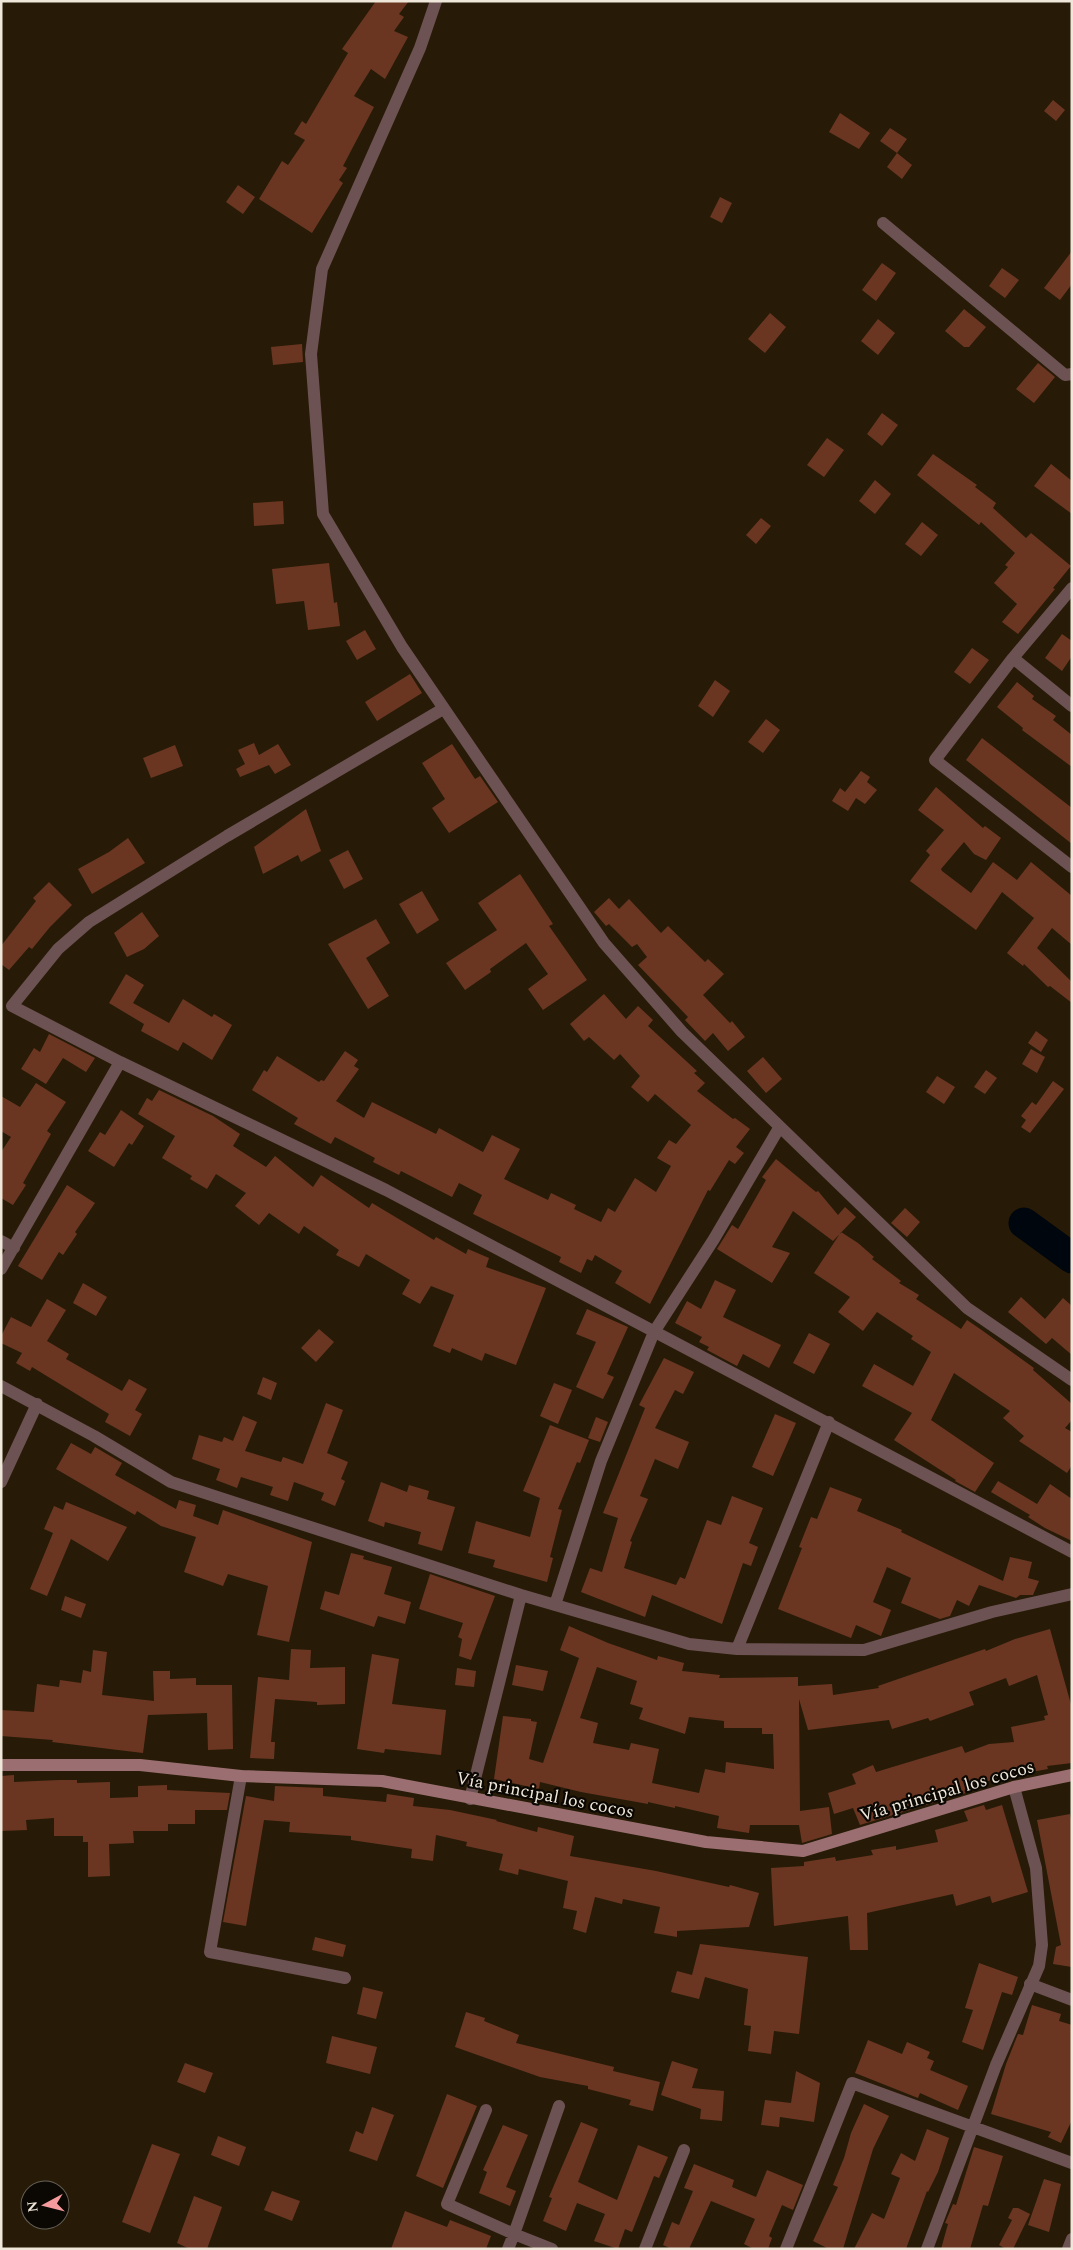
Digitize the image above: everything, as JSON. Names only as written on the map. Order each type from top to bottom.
[{"type":"street","points":[[436,1],[420,48],[322,269],[311,354],[323,514],[402,647],[604,943],[682,1032],[967,1308],[1072,1380]]},
{"type":"street","points":[[883,223],[1065,375],[1072,374]]},
{"type":"street","points":[[1072,588],[1013,658],[936,760],[1072,867]]},
{"type":"street","points":[[1013,658],[1072,706]]},
{"type":"street","points":[[443,709],[210,846],[89,922],[58,949],[12,1006],[120,1062],[386,1190],[829,1422],[1072,1552]]},
{"type":"street","points":[[1,1269],[120,1062]]},
{"type":"street","points":[[555,1605],[601,1461],[654,1332],[714,1239],[779,1128]]},
{"type":"street","points":[[1,1241],[14,1248]]},
{"type":"street","points":[[1,1386],[37,1404],[171,1482],[555,1605],[688,1644],[737,1648],[864,1650],[992,1612],[1072,1594]]},
{"type":"street","points":[[1,1482],[37,1404]]},
{"type":"street","points":[[737,1648],[829,1422]]},
{"type":"street","points":[[470,1799],[521,1594]]},
{"type":"street","name":"Vía principal los cocos","points":[[1,1765],[140,1765],[241,1776],[382,1782],[706,1842],[803,1851],[1014,1787],[1072,1775]]},
{"type":"street","points":[[241,1776],[210,1952],[345,1978]]},
{"type":"street","points":[[927,2249],[973,2128],[1030,1984],[1039,1966],[1042,1945],[1036,1868],[1014,1787]]},
{"type":"street","points":[[1030,1984],[1072,2000]]},
{"type":"street","points":[[786,2249],[852,2083],[1072,2163]]},
{"type":"street","points":[[508,2249],[559,2106]]},
{"type":"street","points":[[486,2110],[447,2204],[552,2249]]},
{"type":"street","points":[[645,2249],[684,2150]]},
{"type":"street","points":[[1068,2249],[1072,2239]]},
{"type":"building","points":[[376,1],[409,1],[399,14],[404,17],[394,31],[408,37],[385,79],[371,69],[354,96],[374,107],[343,166],[347,168],[339,180],[343,183],[312,233],[259,199],[282,161],[288,165],[305,140],[294,134],[302,121],[306,124],[348,53],[342,49]]},
{"type":"building","points":[[1053,100],[1065,110],[1056,121],[1044,111]]},
{"type":"building","points":[[840,113],[870,133],[859,149],[829,132]]},
{"type":"building","points":[[890,128],[907,139],[897,153],[880,141]]},
{"type":"building","points":[[897,153],[912,165],[902,179],[887,167]]},
{"type":"building","points":[[238,185],[255,197],[243,214],[226,202]]},
{"type":"building","points":[[720,197],[732,203],[722,223],[710,217]]},
{"type":"building","points":[[1072,251],[1072,284],[1060,300],[1044,288]]},
{"type":"building","points":[[882,263],[896,273],[876,301],[862,290]]},
{"type":"building","points":[[1002,268],[1019,280],[1005,298],[989,286]]},
{"type":"building","points":[[964,309],[986,327],[969,347],[964,347],[945,331]]},
{"type":"building","points":[[770,313],[786,327],[765,353],[748,339]]},
{"type":"building","points":[[878,319],[895,333],[878,355],[861,341]]},
{"type":"building","points":[[302,344],[303,362],[273,365],[271,347]]},
{"type":"building","points":[[1038,363],[1055,377],[1034,403],[1016,389]]},
{"type":"building","points":[[882,413],[898,425],[882,446],[867,434]]},
{"type":"building","points":[[827,438],[844,450],[824,477],[807,465]]},
{"type":"building","points":[[933,454],[977,485],[975,487],[996,503],[993,508],[1026,538],[1031,533],[1071,566],[1053,588],[1055,589],[1018,634],[1002,622],[1017,604],[994,583],[1008,567],[1005,565],[1015,553],[981,522],[979,525],[917,475]]},
{"type":"building","points":[[1051,464],[1072,481],[1072,514],[1034,486]]},
{"type":"building","points":[[875,480],[891,494],[875,514],[859,501]]},
{"type":"building","points":[[283,501],[284,524],[254,526],[253,503]]},
{"type":"building","points":[[761,518],[771,526],[756,544],[746,535]]},
{"type":"building","points":[[922,522],[938,535],[921,556],[905,544]]},
{"type":"building","points":[[329,563],[334,603],[337,602],[340,626],[308,630],[304,601],[276,604],[272,569]]},
{"type":"building","points":[[365,630],[376,649],[357,660],[346,641]]},
{"type":"building","points":[[1062,634],[1072,641],[1072,656],[1062,671],[1045,658]]},
{"type":"building","points":[[972,648],[989,660],[970,684],[954,672]]},
{"type":"building","points":[[410,674],[422,693],[377,721],[365,702]]},
{"type":"building","points":[[715,680],[730,691],[713,717],[698,706]]},
{"type":"building","points":[[1017,682],[1034,696],[1032,699],[1056,716],[1053,720],[1072,735],[1072,767],[1022,730],[1023,728],[997,707]]},
{"type":"building","points":[[766,719],[780,730],[763,753],[748,742]]},
{"type":"building","points":[[982,738],[1072,808],[1072,844],[966,760]]},
{"type":"building","points":[[254,743],[259,755],[278,744],[291,765],[275,774],[269,765],[240,777],[236,769],[245,764],[238,750]]},
{"type":"building","points":[[452,744],[475,779],[480,776],[498,802],[449,833],[432,808],[445,799],[422,763]]},
{"type":"building","points":[[175,745],[183,766],[151,778],[143,758]]},
{"type":"building","points":[[861,771],[870,777],[867,782],[877,790],[865,804],[856,798],[848,811],[832,801],[840,788],[845,792]]},
{"type":"building","points":[[936,787],[983,828],[985,826],[1001,838],[986,860],[974,854],[964,842],[941,869],[942,871],[971,893],[993,862],[1017,880],[1031,862],[1072,896],[1072,945],[1052,928],[1037,948],[1072,982],[1072,1003],[1050,986],[1048,987],[1024,964],[1023,966],[1007,953],[1034,918],[1002,892],[976,930],[910,881],[930,855],[926,851],[944,830],[918,810]]},
{"type":"building","points":[[306,809],[321,851],[301,862],[298,855],[263,874],[254,847]]},
{"type":"building","points":[[128,838],[145,863],[92,894],[78,869],[109,852]]},
{"type":"building","points":[[348,850],[363,879],[344,889],[329,860]]},
{"type":"building","points":[[520,874],[553,924],[549,926],[587,980],[543,1010],[528,989],[548,974],[526,943],[490,969],[491,972],[465,990],[446,963],[497,930],[478,903]]},
{"type":"building","points":[[49,882],[72,905],[32,949],[29,947],[9,970],[1,964],[1,946],[36,901],[33,898]]},
{"type":"building","points":[[422,891],[439,920],[417,934],[399,904]]},
{"type":"building","points":[[609,898],[619,909],[629,899],[661,933],[668,926],[705,962],[708,959],[724,974],[703,995],[730,1023],[732,1021],[745,1037],[728,1051],[713,1033],[705,1041],[685,1020],[688,1017],[638,965],[647,957],[637,944],[632,947],[609,924],[606,926],[594,912]]},
{"type":"building","points":[[142,912],[159,936],[144,949],[127,957],[114,933]]},
{"type":"building","points":[[376,919],[390,943],[366,958],[389,996],[368,1009],[328,944]]},
{"type":"building","points":[[126,974],[144,985],[133,1003],[169,1023],[183,999],[212,1017],[214,1014],[232,1025],[212,1060],[183,1042],[178,1051],[141,1031],[144,1024],[109,1003]]},
{"type":"building","points":[[604,994],[626,1019],[638,1006],[653,1020],[648,1026],[697,1071],[694,1073],[705,1083],[697,1091],[733,1119],[735,1118],[750,1129],[736,1147],[744,1153],[735,1164],[729,1160],[710,1191],[708,1190],[650,1304],[615,1283],[622,1271],[595,1255],[592,1261],[587,1259],[581,1273],[559,1262],[561,1257],[473,1214],[482,1195],[459,1183],[452,1197],[401,1171],[399,1175],[373,1162],[375,1158],[335,1137],[331,1144],[294,1124],[298,1118],[252,1090],[264,1070],[267,1072],[277,1056],[319,1082],[321,1080],[324,1081],[345,1051],[358,1060],[354,1066],[359,1069],[336,1101],[364,1118],[372,1102],[436,1134],[439,1128],[483,1152],[492,1135],[520,1149],[504,1179],[548,1200],[551,1193],[576,1205],[574,1209],[601,1222],[608,1208],[615,1212],[635,1178],[656,1192],[671,1166],[657,1158],[669,1140],[676,1144],[691,1125],[655,1094],[648,1102],[631,1087],[640,1076],[620,1054],[614,1060],[589,1037],[584,1041],[570,1024]]},
{"type":"building","points":[[1036,1031],[1048,1040],[1041,1052],[1028,1043]]},
{"type":"building","points":[[49,1034],[95,1058],[86,1072],[63,1058],[46,1084],[21,1069],[34,1048],[40,1052]]},
{"type":"building","points":[[1031,1049],[1045,1057],[1037,1073],[1022,1064]]},
{"type":"building","points":[[763,1057],[782,1079],[766,1093],[747,1071]]},
{"type":"building","points":[[986,1070],[997,1078],[985,1094],[974,1087]]},
{"type":"building","points":[[937,1076],[955,1087],[944,1104],[926,1092]]},
{"type":"building","points":[[1053,1081],[1064,1089],[1030,1133],[1021,1127],[1026,1120],[1021,1116],[1032,1102],[1036,1105]]},
{"type":"building","points":[[36,1083],[66,1102],[47,1131],[51,1134],[23,1183],[26,1185],[13,1205],[1,1198],[1,1152],[11,1137],[1,1131],[1,1096],[20,1107]]},
{"type":"building","points":[[159,1090],[213,1116],[240,1134],[233,1146],[266,1167],[275,1156],[313,1187],[321,1175],[369,1208],[372,1203],[434,1240],[436,1237],[466,1254],[468,1249],[489,1258],[486,1267],[546,1288],[516,1365],[485,1353],[482,1361],[452,1348],[450,1353],[433,1346],[454,1295],[431,1286],[420,1304],[402,1294],[410,1280],[366,1254],[359,1267],[336,1255],[339,1250],[304,1226],[299,1234],[269,1213],[259,1225],[235,1206],[246,1193],[216,1174],[207,1189],[190,1179],[192,1176],[162,1158],[175,1136],[138,1114],[147,1098],[152,1101]]},
{"type":"building","points":[[121,1110],[144,1126],[132,1145],[129,1143],[114,1167],[88,1151],[100,1132],[105,1135]]},
{"type":"building","points":[[776,1159],[816,1192],[818,1191],[838,1215],[845,1207],[856,1217],[833,1241],[793,1211],[772,1247],[790,1253],[772,1283],[717,1249],[732,1225],[738,1229],[766,1180],[762,1177]]},
{"type":"building","points":[[67,1185],[95,1203],[75,1232],[77,1234],[63,1255],[59,1252],[42,1280],[18,1266]]},
{"type":"building","points":[[905,1208],[920,1222],[907,1237],[891,1223]]},
{"type":"building","points":[[841,1232],[874,1257],[872,1259],[901,1281],[899,1283],[919,1295],[916,1299],[961,1329],[967,1320],[1034,1368],[1033,1370],[1072,1404],[1072,1420],[1065,1428],[1072,1432],[1072,1465],[1067,1473],[1019,1441],[1024,1436],[1003,1418],[1010,1411],[954,1373],[931,1420],[994,1463],[975,1492],[955,1481],[894,1440],[912,1413],[862,1386],[874,1364],[913,1386],[931,1352],[911,1339],[913,1336],[877,1312],[863,1331],[838,1312],[850,1297],[814,1273]]},
{"type":"building","points":[[715,1280],[736,1290],[723,1317],[781,1345],[769,1368],[743,1354],[737,1366],[707,1350],[709,1347],[699,1342],[702,1337],[675,1323],[687,1301],[701,1309]]},
{"type":"building","points":[[83,1283],[107,1297],[96,1316],[73,1303]]},
{"type":"building","points":[[1021,1297],[1045,1319],[1063,1298],[1072,1306],[1072,1355],[1052,1338],[1046,1344],[1008,1312]]},
{"type":"building","points":[[47,1299],[66,1310],[47,1341],[69,1354],[66,1359],[122,1391],[129,1379],[147,1389],[135,1410],[142,1414],[130,1436],[105,1422],[109,1414],[32,1367],[30,1371],[16,1363],[22,1353],[1,1343],[1,1336],[11,1317],[31,1327]]},
{"type":"building","points":[[587,1309],[628,1327],[607,1374],[614,1377],[603,1399],[576,1387],[596,1342],[576,1334]]},
{"type":"building","points":[[319,1329],[334,1342],[316,1362],[301,1348]]},
{"type":"building","points":[[809,1333],[830,1344],[814,1374],[793,1363]]},
{"type":"building","points":[[664,1358],[694,1372],[683,1394],[675,1390],[655,1428],[689,1442],[678,1469],[655,1459],[640,1496],[648,1499],[630,1541],[632,1542],[624,1568],[676,1585],[680,1577],[685,1579],[707,1520],[721,1525],[732,1496],[763,1508],[749,1543],[758,1547],[751,1566],[743,1563],[722,1624],[652,1595],[645,1617],[581,1592],[590,1568],[602,1572],[618,1518],[603,1513],[645,1408],[639,1405]]},
{"type":"building","points":[[263,1377],[277,1383],[271,1400],[257,1394]]},
{"type":"building","points":[[554,1383],[572,1390],[558,1424],[540,1416]]},
{"type":"building","points":[[326,1403],[343,1410],[327,1453],[348,1462],[341,1479],[345,1481],[335,1506],[321,1500],[324,1493],[294,1482],[288,1501],[270,1495],[273,1487],[241,1477],[237,1488],[216,1480],[220,1469],[192,1459],[199,1435],[222,1442],[224,1437],[233,1441],[243,1416],[257,1422],[245,1451],[281,1462],[283,1457],[303,1464]]},
{"type":"building","points":[[775,1414],[796,1423],[773,1476],[752,1467]]},
{"type":"building","points":[[596,1417],[608,1422],[600,1442],[588,1438]]},
{"type":"building","points":[[550,1425],[589,1440],[580,1463],[577,1462],[558,1509],[562,1510],[550,1557],[553,1558],[547,1582],[493,1567],[495,1560],[468,1553],[476,1521],[530,1537],[540,1498],[523,1491]]},
{"type":"building","points":[[71,1443],[91,1454],[95,1447],[122,1463],[115,1475],[176,1509],[179,1500],[196,1505],[193,1516],[218,1525],[223,1510],[312,1542],[289,1642],[257,1635],[268,1586],[228,1574],[223,1586],[184,1572],[196,1537],[161,1526],[137,1511],[135,1515],[56,1469]]},
{"type":"building","points":[[998,1481],[1037,1504],[1050,1484],[1072,1499],[1072,1541],[1045,1528],[1028,1517],[1030,1515],[991,1492]]},
{"type":"building","points":[[381,1482],[407,1492],[409,1485],[429,1491],[427,1499],[455,1507],[442,1551],[418,1544],[421,1532],[385,1522],[384,1527],[368,1521]]},
{"type":"building","points":[[830,1487],[862,1499],[857,1511],[902,1530],[901,1532],[1003,1581],[1010,1557],[1032,1562],[1028,1578],[1039,1581],[1033,1595],[1020,1595],[1016,1598],[979,1585],[969,1606],[957,1600],[950,1616],[940,1619],[901,1603],[911,1578],[887,1567],[873,1602],[891,1610],[881,1636],[856,1625],[851,1638],[778,1609],[802,1548],[799,1547],[811,1517],[817,1519]]},
{"type":"building","points":[[66,1502],[127,1527],[108,1561],[71,1539],[47,1596],[30,1589],[53,1533],[44,1529],[54,1506],[63,1510]]},
{"type":"building","points":[[351,1553],[364,1556],[363,1559],[392,1567],[384,1594],[411,1602],[405,1624],[378,1616],[374,1627],[320,1609],[325,1591],[339,1595]]},
{"type":"building","points":[[430,1574],[495,1596],[471,1660],[459,1656],[462,1639],[458,1637],[463,1623],[419,1609]]},
{"type":"building","points":[[65,1596],[86,1604],[81,1618],[61,1610]]},
{"type":"building","points":[[569,1626],[608,1643],[657,1660],[658,1656],[684,1663],[682,1671],[720,1675],[719,1678],[798,1677],[798,1686],[832,1684],[833,1695],[879,1688],[878,1686],[985,1649],[986,1651],[1015,1639],[1050,1629],[1072,1708],[1072,1763],[1047,1766],[1048,1769],[1020,1774],[1020,1772],[994,1779],[977,1785],[979,1789],[860,1825],[853,1808],[834,1814],[828,1793],[856,1784],[852,1774],[873,1765],[876,1772],[962,1746],[965,1753],[989,1744],[1014,1742],[1011,1727],[1045,1720],[1044,1716],[1048,1715],[1037,1675],[1009,1686],[1006,1678],[969,1692],[974,1705],[930,1721],[928,1718],[892,1729],[889,1720],[808,1730],[799,1699],[800,1811],[829,1807],[832,1834],[802,1843],[799,1825],[750,1825],[749,1833],[717,1828],[719,1816],[675,1806],[675,1808],[648,1802],[648,1804],[581,1792],[540,1782],[539,1789],[494,1779],[503,1716],[531,1719],[531,1721],[537,1722],[529,1759],[543,1763],[579,1658],[560,1650]],"holes":[[[597,1667],[637,1681],[630,1704],[643,1708],[639,1719],[685,1734],[689,1717],[724,1721],[724,1728],[762,1728],[762,1734],[773,1734],[774,1769],[726,1762],[725,1773],[705,1769],[699,1793],[652,1783],[659,1749],[631,1743],[629,1750],[593,1743],[598,1723],[580,1718]]]},
{"type":"building","points":[[291,1649],[311,1650],[310,1668],[345,1667],[345,1704],[317,1705],[317,1702],[275,1699],[271,1742],[275,1742],[274,1759],[250,1758],[258,1677],[289,1680]]},
{"type":"building","points":[[93,1650],[107,1652],[102,1695],[154,1701],[153,1671],[170,1671],[170,1679],[196,1678],[196,1685],[232,1685],[233,1749],[208,1750],[207,1713],[148,1715],[143,1753],[52,1742],[53,1740],[1,1736],[1,1710],[34,1712],[37,1684],[59,1687],[60,1680],[81,1683],[83,1670],[91,1672]]},
{"type":"building","points":[[372,1654],[399,1659],[392,1704],[446,1710],[441,1755],[385,1749],[384,1753],[357,1749]]},
{"type":"building","points":[[516,1665],[548,1671],[543,1691],[512,1685]]},
{"type":"building","points":[[457,1668],[476,1671],[474,1687],[455,1685]]},
{"type":"building","points":[[14,1775],[14,1782],[77,1780],[77,1783],[110,1782],[110,1798],[138,1797],[138,1786],[167,1785],[167,1790],[230,1793],[227,1810],[195,1810],[195,1824],[168,1824],[168,1831],[133,1831],[134,1843],[109,1844],[110,1876],[88,1877],[88,1842],[83,1842],[83,1836],[54,1836],[54,1818],[26,1820],[27,1830],[1,1831],[1,1776]]},
{"type":"building","points":[[275,1786],[323,1788],[323,1796],[386,1802],[387,1794],[414,1798],[413,1806],[450,1810],[497,1820],[537,1832],[538,1827],[574,1836],[570,1856],[656,1871],[729,1887],[730,1885],[759,1893],[749,1927],[677,1931],[677,1937],[654,1933],[660,1907],[623,1899],[622,1904],[595,1897],[586,1933],[573,1929],[577,1911],[563,1908],[568,1881],[519,1869],[518,1875],[499,1870],[503,1854],[466,1846],[467,1842],[436,1835],[433,1861],[411,1858],[412,1849],[351,1840],[351,1836],[289,1832],[290,1822],[264,1820],[246,1926],[223,1922],[246,1796],[274,1801]]},
{"type":"building","points":[[984,1805],[986,1810],[1002,1805],[1028,1892],[992,1903],[990,1896],[956,1906],[953,1894],[867,1913],[868,1950],[850,1950],[848,1916],[774,1926],[771,1868],[804,1866],[804,1862],[835,1857],[836,1861],[873,1855],[871,1850],[896,1846],[896,1850],[938,1842],[935,1830],[968,1821],[964,1811]]},
{"type":"building","points":[[1070,1814],[1072,1824],[1072,1967],[1053,1964],[1056,1947],[1061,1945],[1037,1820]]},
{"type":"building","points":[[315,1937],[346,1945],[343,1957],[312,1950]]},
{"type":"building","points":[[700,1944],[808,1957],[799,2034],[774,2031],[771,2054],[748,2051],[751,2026],[744,2025],[748,1989],[705,1977],[699,1999],[671,1992],[677,1971],[692,1975]]},
{"type":"building","points":[[979,1963],[1018,1977],[1012,1995],[1002,1992],[983,2050],[962,2042],[973,2010],[965,2008]]},
{"type":"building","points":[[363,1987],[383,1992],[376,2019],[357,2014]]},
{"type":"building","points":[[1032,2005],[1061,2014],[1059,2021],[1072,2025],[1072,2120],[1061,2143],[1048,2137],[1051,2132],[991,2114],[1006,2064],[1018,2034],[1023,2035]]},
{"type":"building","points":[[466,2012],[485,2018],[484,2021],[519,2035],[516,2043],[614,2067],[613,2071],[660,2082],[653,2111],[629,2105],[631,2100],[588,2089],[588,2086],[540,2077],[455,2047]]},
{"type":"building","points":[[332,2036],[377,2047],[370,2074],[326,2063]]},
{"type":"building","points":[[868,2040],[902,2054],[907,2042],[930,2052],[927,2058],[934,2061],[930,2070],[968,2086],[958,2110],[920,2093],[918,2098],[855,2073]]},
{"type":"building","points":[[672,2061],[698,2069],[692,2088],[724,2091],[722,2121],[700,2119],[701,2109],[661,2095]]},
{"type":"building","points":[[185,2063],[213,2073],[205,2093],[177,2082]]},
{"type":"building","points":[[796,2071],[820,2083],[814,2122],[780,2117],[779,2127],[761,2125],[765,2100],[791,2103]]},
{"type":"building","points":[[447,2094],[477,2106],[443,2188],[416,2176]]},
{"type":"building","points":[[864,2104],[889,2116],[873,2149],[843,2249],[829,2249],[813,2241],[838,2187],[833,2185],[844,2158],[851,2133]]},
{"type":"building","points":[[372,2107],[394,2115],[377,2161],[349,2151],[356,2131],[363,2134]]},
{"type":"building","points":[[581,2122],[598,2129],[578,2182],[617,2200],[638,2145],[668,2157],[659,2178],[654,2176],[632,2232],[625,2229],[618,2249],[594,2241],[605,2214],[577,2203],[566,2231],[543,2221],[552,2198],[549,2197]]},
{"type":"building","points":[[503,2125],[528,2135],[506,2187],[516,2191],[510,2206],[479,2193],[487,2172],[483,2170]]},
{"type":"building","points":[[927,2129],[949,2138],[938,2172],[927,2191],[906,2249],[854,2249],[872,2213],[884,2219],[900,2178],[891,2174],[901,2153],[915,2161]]},
{"type":"building","points":[[218,2136],[246,2147],[239,2166],[211,2155]]},
{"type":"building","points":[[152,2144],[180,2154],[150,2233],[122,2222]]},
{"type":"building","points":[[974,2147],[1003,2156],[988,2206],[983,2205],[970,2249],[941,2249],[948,2224],[945,2223],[953,2204],[956,2205]]},
{"type":"building","points":[[694,2164],[734,2180],[732,2187],[756,2197],[767,2170],[803,2185],[793,2210],[782,2205],[769,2236],[772,2238],[768,2249],[754,2249],[744,2244],[755,2219],[711,2201],[689,2249],[672,2249],[663,2245],[672,2222],[679,2225],[693,2191],[684,2188]]},
{"type":"building","points":[[1044,2179],[1061,2184],[1049,2232],[1028,2225]]},
{"type":"building","points":[[272,2191],[300,2201],[292,2221],[264,2210]]},
{"type":"building","points":[[194,2196],[222,2207],[207,2249],[190,2249],[177,2243]]},
{"type":"building","points":[[1013,2208],[1018,2208],[1030,2214],[1013,2249],[1006,2249],[999,2245],[1012,2220],[1008,2218]]},
{"type":"building","points":[[405,2211],[447,2227],[450,2220],[491,2236],[486,2249],[391,2249]]},
{"type":"waterway","points":[[1024,1223],[1072,1258]]}]
